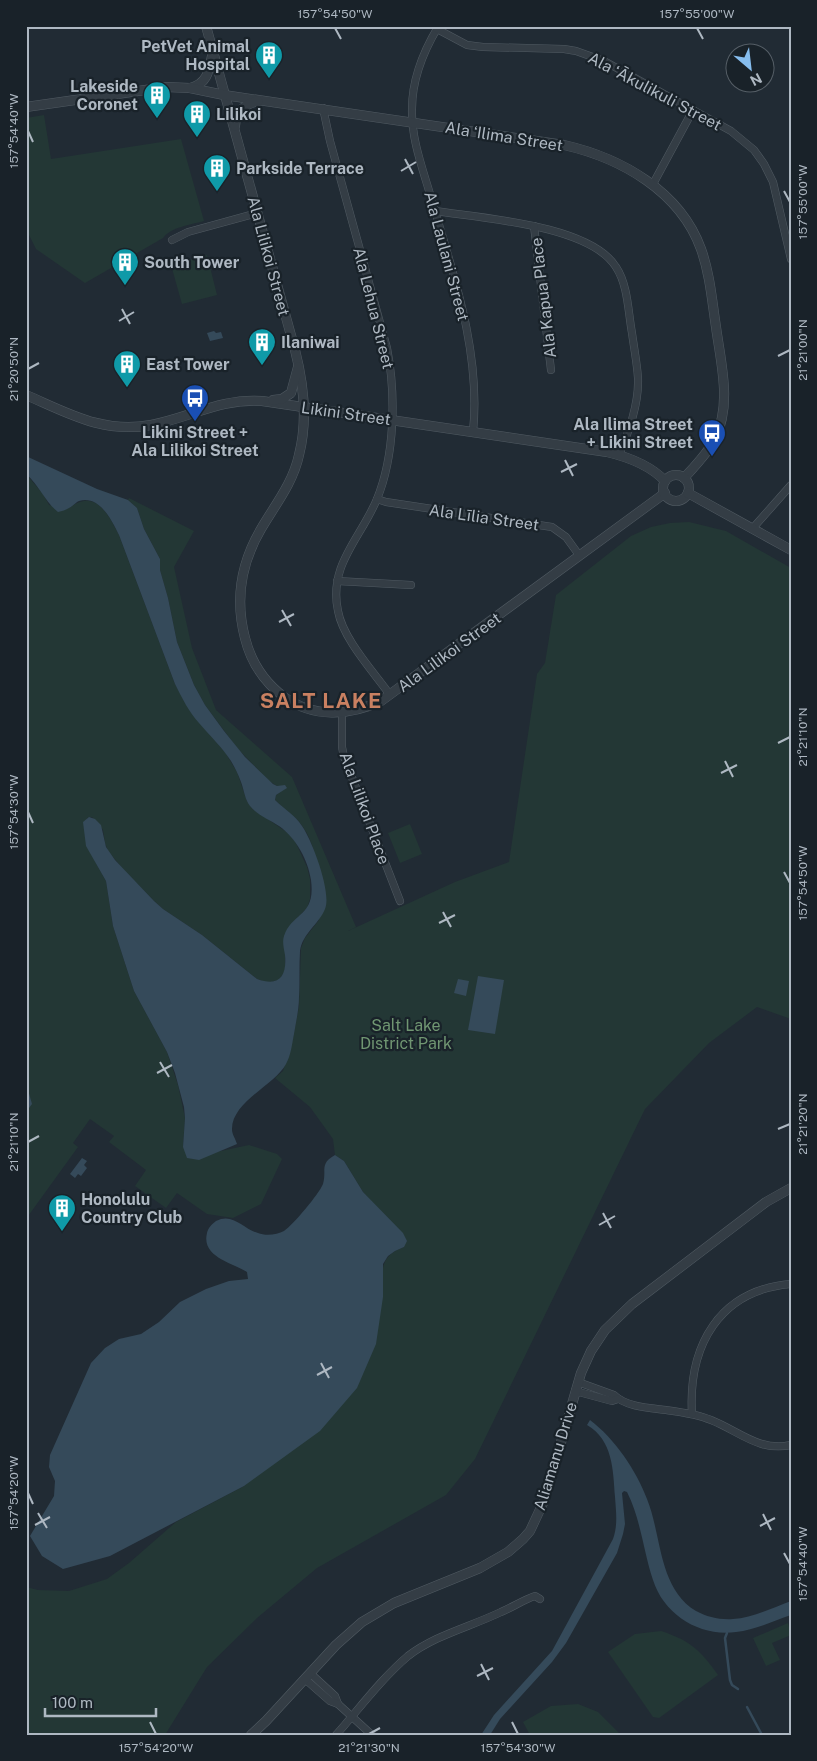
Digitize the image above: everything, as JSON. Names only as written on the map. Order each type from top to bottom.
[{"type":"street","name":"Ala Lilikoi Street","points":[[206,26],[298,363],[304,397],[302,439],[295,469],[286,488],[256,538],[244,567],[240,587],[240,615],[251,658],[270,685],[287,699],[303,707],[320,712],[342,713],[370,706],[390,695],[664,493]]},
{"type":"street","name":"Ala ʻĀkulikuli Street","points":[[438,28],[458,42],[474,46],[564,49],[590,55],[740,137],[754,150],[764,164],[776,192],[791,259]]},
{"type":"street","name":"Ala Laulani Street","points":[[438,28],[422,57],[418,71],[412,108],[413,122],[421,161],[467,326],[472,356],[475,395],[473,432]]},
{"type":"street","points":[[188,88],[196,86],[205,79],[212,51]]},
{"type":"street","name":"Ala ʻIlima Street","points":[[26,107],[143,89],[188,88],[224,95],[551,142],[579,148],[607,159],[653,184],[664,193],[683,215],[700,247],[707,272],[724,384],[724,405],[715,439],[707,452],[684,478]]},
{"type":"street","points":[[235,129],[236,118],[242,108],[250,103],[263,100]]},
{"type":"street","name":"Ala Lehua Street","points":[[323,108],[330,142],[387,348],[392,378],[392,419],[387,461],[377,499],[346,554],[337,581],[336,603],[344,630],[390,695]]},
{"type":"street","points":[[653,184],[693,110]]},
{"type":"street","points":[[435,211],[562,232],[598,249],[616,266],[621,276],[626,296],[638,378],[636,404],[619,455]]},
{"type":"street","points":[[172,240],[188,232],[257,213]]},
{"type":"street","name":"Ala Kapua Place","points":[[534,226],[551,370]]},
{"type":"street","points":[[262,401],[282,399],[291,394],[298,363]]},
{"type":"street","name":"Likini Street","points":[[26,394],[90,422],[122,428],[151,425],[229,402],[262,401],[596,450],[619,455],[648,468],[665,482]]},
{"type":"street","points":[[672,476],[684,478],[688,485],[688,493],[682,499],[670,499],[664,493],[665,482],[672,476]]},
{"type":"street","points":[[753,528],[791,486]]},
{"type":"street","points":[[688,493],[791,550]]},
{"type":"street","name":"Ala Līlia Street","points":[[377,499],[386,502],[552,527],[566,537],[579,555]]},
{"type":"street","points":[[337,581],[411,586]]},
{"type":"street","name":"Ala Lilikoi Place","points":[[342,713],[342,747],[344,756],[400,901]]},
{"type":"street","name":"Aliamanu Drive","points":[[251,1735],[340,1640],[371,1616],[411,1595],[480,1568],[508,1552],[530,1531],[544,1501],[585,1363],[598,1340],[622,1312],[758,1208],[791,1188]]},
{"type":"street","points":[[692,1414],[693,1380],[697,1357],[712,1326],[727,1309],[746,1296],[767,1287],[791,1284]]},
{"type":"street","points":[[577,1386],[612,1401],[618,1399],[650,1408],[692,1414],[718,1423],[758,1444],[779,1447],[791,1445]]},
{"type":"street","points":[[336,1735],[396,1667],[418,1650],[433,1641],[502,1612],[526,1599],[535,1596],[540,1599]]},
{"type":"street","points":[[308,1676],[330,1701],[338,1704],[372,1735]]},
{"type":"green space","points":[[44,115],[51,159],[181,139],[204,221],[171,231],[163,238],[85,283],[36,249],[26,229],[26,118]]},
{"type":"green space","points":[[207,255],[217,295],[182,304],[171,265]]},
{"type":"green space","name":"Honolulu Country Club","points":[[26,474],[43,494],[49,505],[69,508],[87,501],[94,502],[105,512],[119,535],[175,684],[193,715],[225,752],[237,772],[247,801],[253,809],[288,833],[295,841],[307,867],[310,879],[310,899],[307,908],[293,922],[285,955],[285,972],[279,980],[268,983],[257,979],[202,935],[154,901],[108,851],[103,830],[92,817],[87,818],[96,863],[106,881],[113,926],[134,991],[167,1052],[178,1085],[185,1118],[183,1147],[216,1152],[249,1145],[277,1154],[282,1159],[261,1204],[233,1218],[207,1214],[177,1193],[166,1208],[135,1186],[146,1170],[109,1142],[114,1136],[90,1119],[73,1143],[78,1147],[26,1219]]},
{"type":"green space","name":"Salt Lake District Park","points":[[129,498],[194,531],[174,567],[192,648],[216,710],[292,777],[356,927],[348,931],[455,882],[509,862],[537,674],[545,663],[556,595],[631,536],[651,527],[670,523],[689,522],[726,531],[791,568],[791,1019],[757,1007],[709,1043],[645,1109],[475,1459],[446,1495],[317,1568],[257,1618],[207,1667],[165,1735],[26,1735],[26,1587],[38,1590],[69,1591],[107,1579],[129,1563],[176,1522],[244,1486],[383,1297],[383,1267],[385,1261],[395,1251],[404,1247],[363,1192],[344,1161],[335,1155],[333,1139],[310,1107],[275,1078],[283,1071],[293,1038],[299,1006],[301,948],[305,938],[319,920],[317,869],[312,845],[300,823],[275,800],[276,795],[286,788],[277,786],[269,781],[237,748],[205,705],[194,685],[177,642],[160,570],[160,559],[144,529],[137,508],[128,500]]},
{"type":"green space","points":[[410,824],[422,854],[400,863],[388,833]]},
{"type":"green space","points":[[788,1623],[791,1635],[772,1643],[780,1660],[766,1666],[753,1638]]},
{"type":"green space","points":[[661,1631],[694,1647],[718,1675],[659,1718],[653,1717],[608,1652],[635,1634]]},
{"type":"green space","points":[[578,1704],[598,1712],[621,1735],[530,1735],[523,1722],[551,1706]]},
{"type":"water","points":[[214,331],[216,333],[221,332],[223,338],[210,341],[207,333]]},
{"type":"water","points":[[26,456],[97,489],[128,500],[137,508],[144,529],[160,559],[160,570],[177,642],[194,685],[205,705],[245,757],[273,784],[277,786],[285,785],[287,788],[276,795],[275,800],[293,815],[306,833],[316,854],[326,891],[325,909],[301,945],[298,1006],[288,1061],[273,1079],[238,1111],[232,1130],[237,1144],[199,1160],[187,1158],[183,1147],[184,1107],[175,1073],[167,1052],[134,991],[113,926],[106,881],[86,846],[83,822],[89,817],[95,819],[101,825],[106,847],[115,860],[154,901],[202,935],[257,979],[271,982],[276,981],[283,974],[285,969],[284,936],[292,922],[307,908],[312,892],[311,880],[304,857],[296,843],[279,826],[260,815],[248,804],[239,776],[231,761],[195,719],[183,700],[175,684],[119,535],[109,517],[99,505],[86,500],[79,501],[68,509],[58,512],[26,474]]},
{"type":"water","points":[[478,976],[504,980],[495,1034],[468,1030]]},
{"type":"water","points":[[458,979],[469,981],[466,996],[454,993]]},
{"type":"water","points":[[26,1083],[32,1104],[26,1112]]},
{"type":"water","points":[[335,1155],[344,1161],[363,1192],[403,1233],[407,1241],[404,1247],[388,1256],[383,1264],[383,1297],[376,1344],[357,1388],[320,1431],[244,1486],[110,1556],[63,1569],[42,1556],[30,1536],[54,1496],[55,1481],[49,1467],[50,1455],[91,1363],[105,1348],[119,1339],[141,1334],[159,1322],[180,1302],[206,1289],[229,1281],[248,1279],[247,1272],[213,1254],[206,1241],[209,1228],[216,1221],[228,1219],[261,1234],[275,1234],[284,1231],[316,1195],[323,1184],[325,1164]]},
{"type":"water","points":[[82,1158],[87,1161],[84,1165],[87,1168],[81,1176],[78,1174],[75,1178],[70,1174]]},
{"type":"water","points":[[590,1420],[608,1436],[624,1456],[637,1477],[652,1513],[668,1575],[674,1589],[684,1601],[696,1611],[705,1615],[728,1619],[755,1615],[791,1601],[791,1615],[743,1631],[723,1633],[709,1631],[685,1621],[666,1604],[658,1592],[653,1580],[636,1513],[627,1492],[624,1491],[622,1493],[625,1524],[617,1553],[566,1643],[552,1662],[500,1719],[490,1735],[481,1735],[494,1715],[552,1651],[613,1539],[616,1529],[616,1518],[612,1466],[607,1447],[596,1431],[587,1425]]},
{"type":"waterway","points":[[727,1633],[725,1638],[730,1680],[732,1685],[738,1689]]},
{"type":"waterway","points":[[747,1707],[762,1735]]},
{"type":"place","name":"PetVet Animal Hospital","points":[[269,79]]},
{"type":"place","name":"Lakeside Coronet","points":[[157,119]]},
{"type":"place","name":"Lilikoi","points":[[197,138]]},
{"type":"place","name":"Parkside Terrace","points":[[217,192]]},
{"type":"place","name":"South Tower","points":[[125,286]]},
{"type":"place","name":"Ilaniwai","points":[[262,366]]},
{"type":"place","name":"East Tower","points":[[127,388]]},
{"type":"place","name":"Likini Street + Ala Lilikoi Street","points":[[195,422]]},
{"type":"place","name":"Ala Ilima Street + Likini Street","points":[[712,457]]},
{"type":"place","name":"Honolulu Country Club","points":[[62,1232]]},
{"type":"district","name":"SALT LAKE","points":[[321,701]]}]
